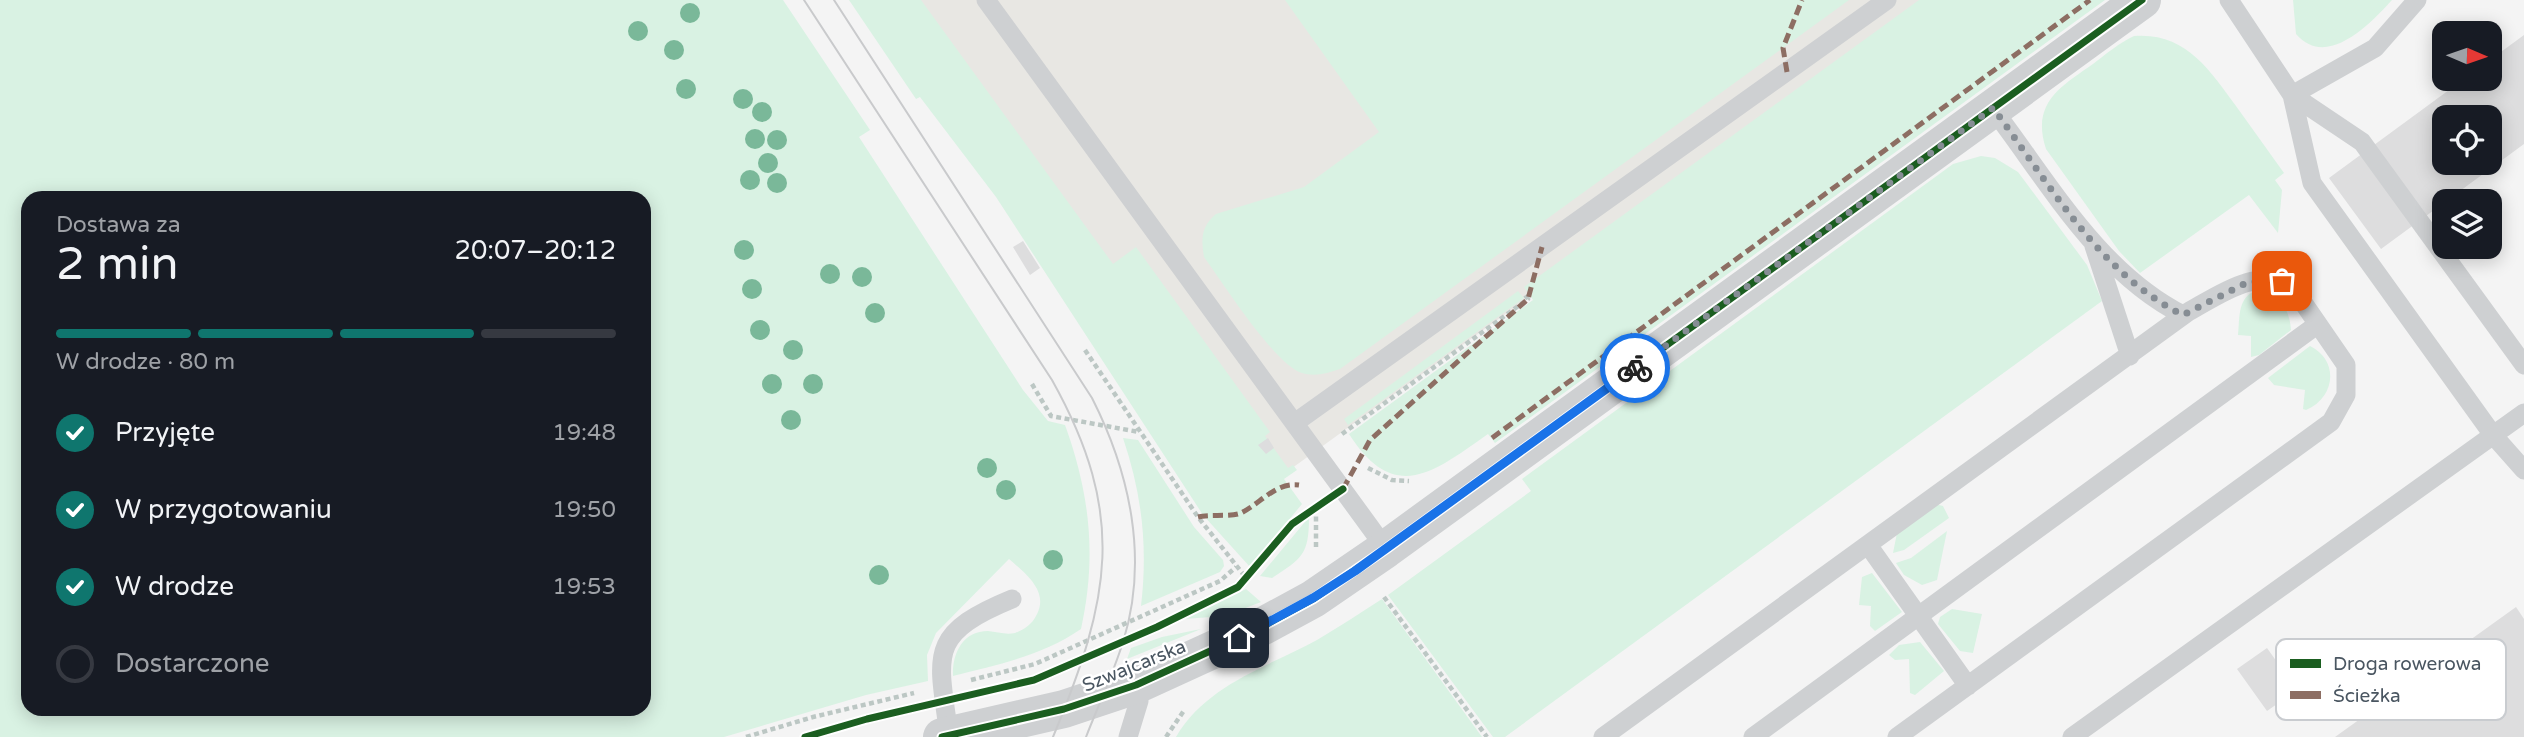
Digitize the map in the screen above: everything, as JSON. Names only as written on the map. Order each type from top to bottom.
[{"type":"street","name":"Szwajcarska","points":[[946,736],[1064,709],[1136,685],[1254,631],[1313,598],[1387,549],[2142,0]]},
{"type":"lane","points":[[986,0],[1387,549]]},
{"type":"lane","points":[[1296,422],[1887,0]]},
{"type":"lane","points":[[2229,0],[2292,95],[2312,184],[2493,435],[2524,471]]},
{"type":"lane","points":[[2292,95],[2375,48],[2417,0]]},
{"type":"lane","points":[[2292,95],[2362,142],[2524,365]]},
{"type":"lane","points":[[1993,108],[2094,245],[2161,304],[2183,315]]},
{"type":"lane","points":[[2094,245],[2130,356]]},
{"type":"lane","points":[[1603,737],[2183,315],[2248,282],[2266,279],[2282,281],[2294,288],[2346,365],[2346,395],[2331,422],[1897,737]]},
{"type":"lane","points":[[1754,737],[2318,324]]},
{"type":"lane","points":[[2072,737],[2524,413]]},
{"type":"lane","points":[[1868,545],[1968,686]]},
{"type":"lane","points":[[946,736],[940,666],[943,644],[977,614],[1012,599]]},
{"type":"lane","points":[[1128,737],[1139,701],[1136,685]]},
{"type":"path","points":[[1085,350],[1198,517],[1243,574]]},
{"type":"path","points":[[1032,384],[1051,416],[1140,432]]},
{"type":"path","points":[[1340,431],[1347,441]]},
{"type":"path","points":[[1359,460],[1380,475],[1414,481]]},
{"type":"path","points":[[746,737],[813,717],[1035,664],[1070,645],[1220,582],[1236,567]]},
{"type":"path","points":[[1238,587],[1256,568]]},
{"type":"path","points":[[1380,591],[1487,737]]},
{"type":"shaded area","points":[[866,0],[1941,0],[1234,510]]},
{"type":"green space","points":[[0,0],[783,0],[870,130],[859,137],[1023,390],[1048,421],[1065,425],[1085,501],[1090,551],[1089,576],[1081,629],[1051,646],[1003,663],[953,676],[957,652],[966,639],[979,632],[1015,633],[1032,622],[1036,616],[1040,607],[1038,591],[1029,577],[1009,559],[936,633],[927,655],[928,681],[866,695],[724,737],[0,737]]},
{"type":"green space","points":[[849,0],[921,0],[1113,264],[1136,247],[1270,432],[1265,436],[1288,468],[1293,465],[1297,470],[1284,479],[1302,504],[1250,567],[1203,515],[996,197],[920,97],[916,99]]},
{"type":"green space","points":[[1285,0],[1849,0],[1340,369],[1312,375],[1291,367],[1264,340],[1204,257],[1203,244],[1205,228],[1216,214],[1304,187],[1379,132]]},
{"type":"green space","points":[[1919,0],[2105,0],[1495,443],[1488,434],[1450,460],[1416,475],[1399,475],[1383,470],[1366,456],[1349,434],[1533,300],[1524,287]]},
{"type":"green space","points":[[2293,0],[2392,0],[2348,39],[2321,47],[2308,44],[2296,34]]},
{"type":"green space","points":[[2134,36],[2152,36],[2182,47],[2205,67],[2226,92],[2284,173],[2275,180],[2282,190],[2278,233],[2249,195],[2140,273],[2119,251],[2046,149],[2042,120],[2046,108],[2060,89]]},
{"type":"green space","points":[[1981,156],[1995,158],[2018,172],[2087,265],[2102,301],[1505,737],[1493,737],[1388,595],[1531,491],[1522,479],[1953,164]]},
{"type":"green space","points":[[2258,290],[2272,293],[2282,302],[2291,330],[2259,355],[2251,357],[2251,336],[2238,335],[2240,314],[2246,297]]},
{"type":"green space","points":[[1518,291],[1524,298],[1348,425],[1344,419]]},
{"type":"green space","points":[[2310,346],[2326,361],[2330,379],[2323,397],[2306,410],[2303,409],[2305,390],[2274,385],[2268,378]]},
{"type":"green space","points":[[1123,438],[1138,440],[1194,527],[1223,560],[1224,566],[1220,572],[1141,606],[1144,563],[1142,521],[1135,480]]},
{"type":"green space","points":[[1935,504],[1943,506],[1949,518],[1904,550],[1893,553],[1897,533]]},
{"type":"green space","points":[[1309,517],[1307,540],[1302,554],[1272,578],[1260,576]]},
{"type":"green space","points":[[1947,531],[1937,580],[1922,585],[1904,575],[1896,563],[1911,558]]},
{"type":"green space","points":[[1872,573],[1902,612],[1875,631],[1870,626],[1871,606],[1859,605],[1862,577]]},
{"type":"green space","points":[[1246,589],[1261,602],[1225,616],[1184,619]]},
{"type":"green space","points":[[1382,599],[1482,737],[1176,737],[1189,719],[1221,691],[1239,679],[1317,640]]},
{"type":"green space","points":[[1952,609],[1982,614],[1973,653],[1960,651],[1938,624],[1940,617]]},
{"type":"green space","points":[[1201,629],[1127,659],[1131,648],[1162,637]]},
{"type":"green space","points":[[1920,642],[1944,671],[1915,695],[1910,693],[1909,659],[1895,660],[1889,655],[1899,645]]},
{"type":"building","points":[[2524,35],[2524,144],[2502,160],[2502,105],[2432,105],[2432,175],[2482,175],[2463,189],[2432,189],[2432,212],[2381,249],[2329,178],[2448,91],[2502,91],[2502,51]]},
{"type":"building","points":[[1023,241],[1040,268],[1030,275],[1013,247]]},
{"type":"building","points":[[1268,438],[1274,448],[1266,454],[1258,445]]},
{"type":"building","points":[[2516,607],[2524,619],[2524,737],[2335,737],[2359,720],[2506,720],[2506,639],[2471,639]]},
{"type":"building","points":[[2267,648],[2276,661],[2276,705],[2267,711],[2237,669]]},
{"type":"tram line","points":[[804,0],[1052,380],[1076,429],[1092,474],[1101,516],[1102,558],[1098,599],[1088,642],[1053,737]]},
{"type":"tram line","points":[[834,0],[1092,398],[1117,456],[1132,517],[1135,548],[1131,611],[1123,642],[1086,737]]},
{"type":"marked path","points":[[1787,72],[1783,48],[1802,0]]},
{"type":"marked path","points":[[1492,438],[2090,0]]},
{"type":"marked path","points":[[1343,489],[1370,440],[1528,299],[1542,247]]},
{"type":"marked path","points":[[1198,517],[1241,513],[1276,490],[1299,485]]},
{"type":"cycle path","points":[[942,737],[1064,709],[1136,685],[1254,631],[1313,599],[1386,549],[2142,0]]},
{"type":"cycle path","points":[[805,737],[867,719],[1034,680],[1157,627],[1238,587],[1292,524],[1343,489]]},
{"type":"way so far","points":[[1635,368],[1993,108],[2094,245],[2161,304],[2183,315],[2248,282],[2266,279],[2282,281]]},
{"type":"route","points":[[1239,638],[1313,598],[1355,571],[1635,368]]}]
